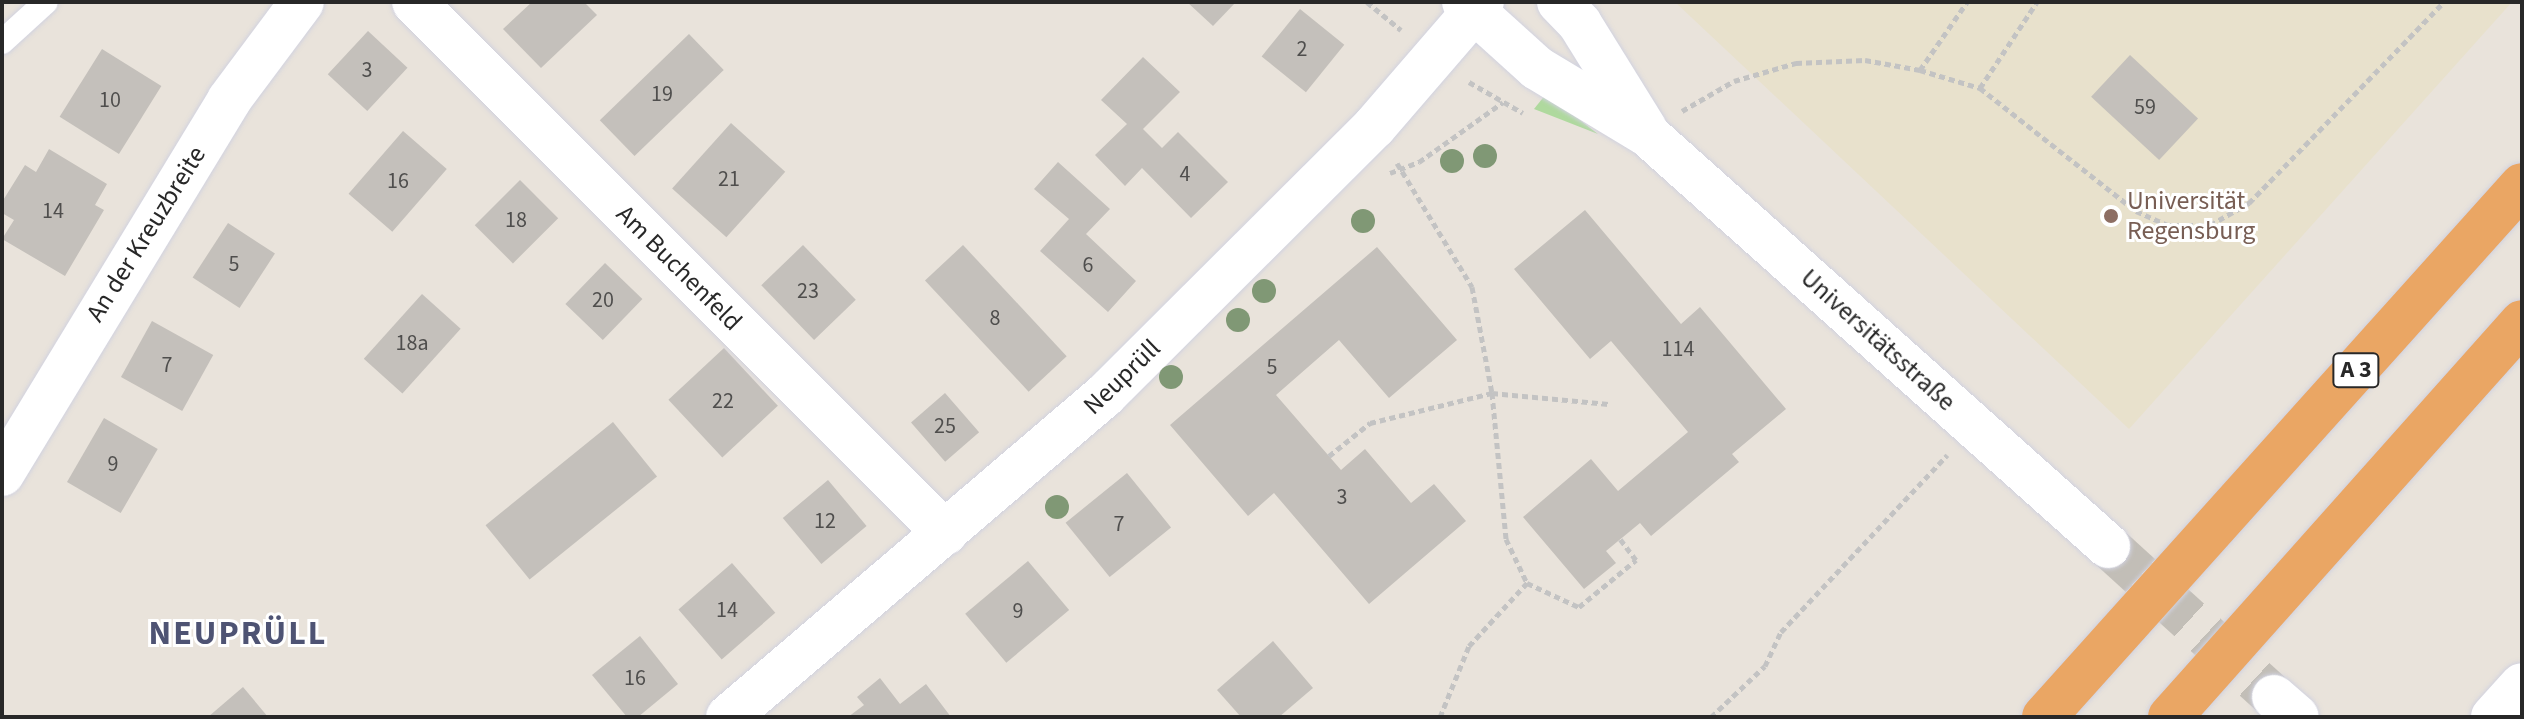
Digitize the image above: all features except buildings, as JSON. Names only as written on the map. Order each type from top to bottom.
[{"type":"highway","name":"A 3","points":[[2044,717],[2522,185]]},
{"type":"highway","points":[[2170,717],[2522,322]]},
{"type":"street","name":"An der Kreuzbreite","points":[[2,474],[229,100],[302,2]]},
{"type":"street","name":"Am Buchenfeld","points":[[414,2],[945,533]]},
{"type":"street","name":"Universitätsstraße","points":[[1559,2],[1580,24],[1648,135]]},
{"type":"street","name":"Neuprüll","points":[[728,717],[1105,395],[1374,127],[1474,5]]},
{"type":"street","name":"Universitätsstraße","points":[[1474,5],[1537,68],[1648,135],[2108,546]]},
{"type":"street","points":[[2493,717],[2522,685]]},
{"type":"lane","points":[[2,42],[46,2]]},
{"type":"path","points":[[1920,70],[1967,2]]},
{"type":"path","points":[[1980,88],[2037,2]]},
{"type":"path","points":[[1648,135],[1734,81],[1796,63],[1865,60],[1920,70],[1980,88],[2136,211],[2167,225],[2210,225],[2249,203],[2444,2]]},
{"type":"path","points":[[1374,127],[1472,287],[1492,393],[1506,539],[1527,583],[1579,607],[1636,560],[1620,539]]},
{"type":"path","points":[[1329,456],[1370,423],[1492,393],[1608,404]]},
{"type":"path","points":[[1711,717],[1765,666],[1781,632],[1975,427]]},
{"type":"path","points":[[1440,717],[1469,646],[1527,583]]},
{"type":"shaded area","name":"Universität Regensburg","points":[[1675,2],[2512,2],[2129,429]]},
{"type":"green space","points":[[1546,94],[1598,134],[1534,109]]},
{"type":"tunnel","points":[[2108,546],[2274,697]]},
{"type":"place","name":"Universität Regensburg","points":[[2111,216]]},
{"type":"district","name":"NEUPRÜLL","points":[[238,634]]}]
